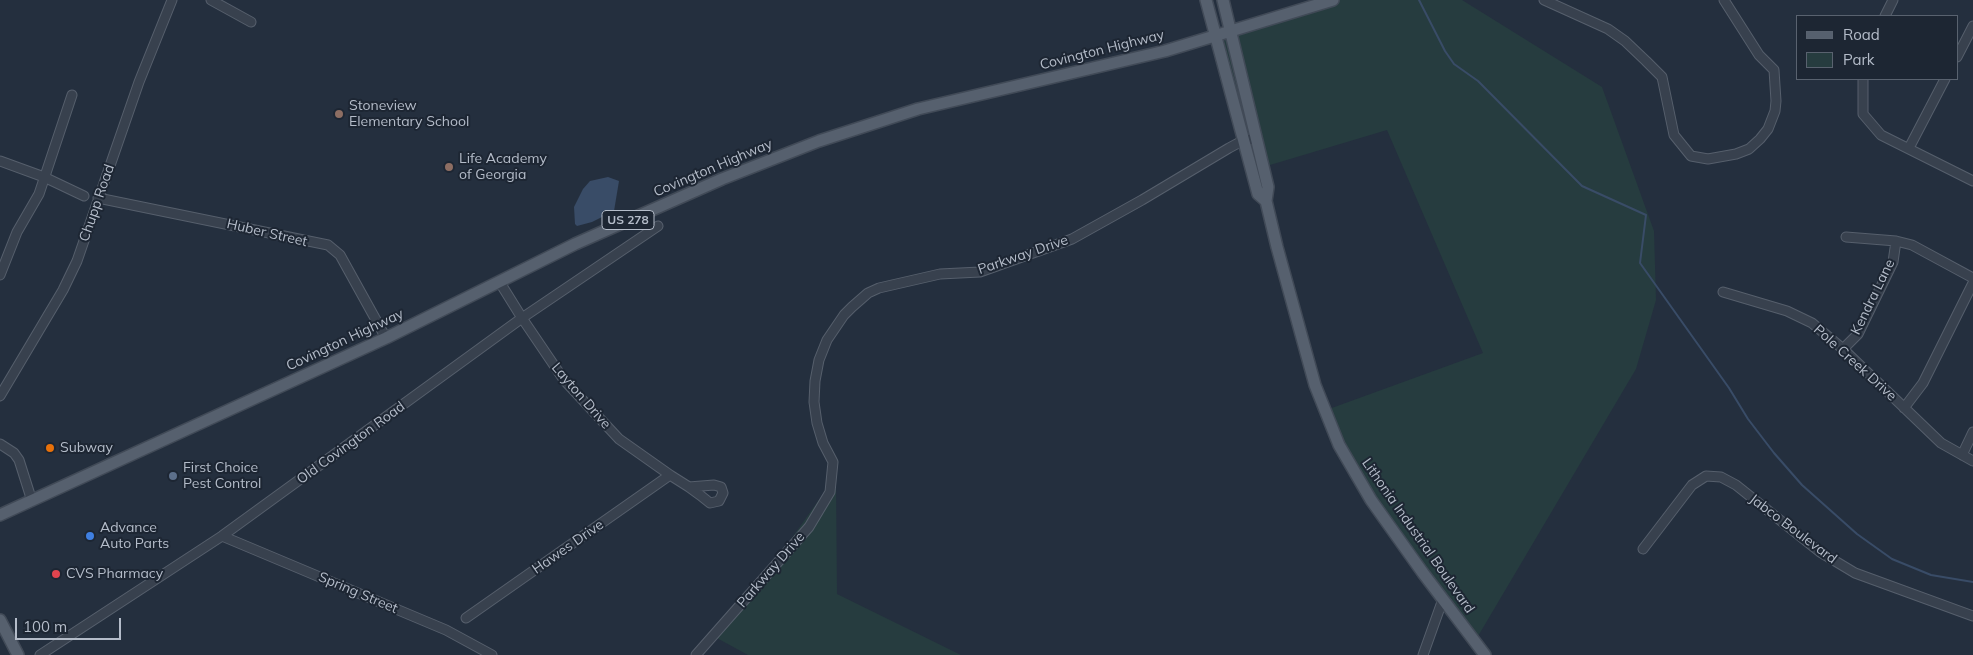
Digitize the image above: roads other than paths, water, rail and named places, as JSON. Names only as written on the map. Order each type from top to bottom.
[{"type":"main road","name":"Lithonia Industrial Boulevard","points":[[1206,0],[1242,141],[1258,194],[1266,201]]},
{"type":"main road","name":"Lithonia Industrial Boulevard","points":[[1223,0],[1268,187],[1266,201],[1302,342],[1339,445],[1371,500],[1485,655]]},
{"type":"main road","name":"Covington Highway","points":[[0,515],[386,338],[575,244],[722,179],[847,130],[918,109],[1165,51],[1333,0]]},
{"type":"main road","points":[[0,620],[18,655]]},
{"type":"street","name":"Chupp Road","points":[[0,396],[67,283],[77,262],[139,82],[172,0]]},
{"type":"street","points":[[211,0],[251,22]]},
{"type":"street","points":[[1544,0],[1608,29],[1625,40],[1662,77],[1674,135],[1691,156],[1708,159],[1736,154],[1749,149],[1768,129],[1775,111],[1774,70],[1759,56],[1724,0]]},
{"type":"street","points":[[1886,15],[1893,0]]},
{"type":"street","points":[[1958,55],[1973,26]]},
{"type":"street","points":[[1863,80],[1864,114],[1882,134],[1973,181]]},
{"type":"street","points":[[1909,148],[1944,80]]},
{"type":"street","points":[[0,275],[17,232],[46,178],[72,95]]},
{"type":"street","name":"Parkway Drive","points":[[696,655],[809,527],[830,492],[833,462],[823,443],[817,423],[814,402],[815,381],[819,360],[827,340],[844,315],[852,307],[868,293],[879,288],[940,274],[980,272],[1072,239],[1242,141],[1257,138]]},
{"type":"street","points":[[0,161],[46,178],[84,196]]},
{"type":"street","name":"Huber Street","points":[[98,198],[328,245],[340,254],[386,338]]},
{"type":"street","name":"Old Covington Road","points":[[40,655],[222,536],[522,318],[658,226]]},
{"type":"street","points":[[1846,237],[1896,241],[1912,245],[1973,278]]},
{"type":"street","name":"Kendra Lane","points":[[1843,349],[1858,334],[1893,262],[1896,241]]},
{"type":"street","name":"Layton Drive","points":[[499,281],[564,380],[619,439],[689,487]]},
{"type":"street","points":[[1904,408],[1922,383],[1973,283]]},
{"type":"street","name":"Pole Creek Drive","points":[[1723,292],[1787,310],[1812,323],[1843,349],[1940,442],[1973,460]]},
{"type":"street","points":[[1962,455],[1973,432]]},
{"type":"street","points":[[0,444],[14,453],[19,460],[32,501]]},
{"type":"street","name":"Hawes Drive","points":[[466,618],[670,475]]},
{"type":"street","name":"Jabco Boulevard","points":[[1643,549],[1692,485],[1706,476],[1721,477],[1736,485],[1820,552],[1855,573],[1973,616]]},
{"type":"street","name":"Spring Street","points":[[222,536],[446,630],[492,655]]},
{"type":"street","points":[[1423,655],[1443,598]]},
{"type":"water","points":[[608,177],[619,181],[614,211],[592,222],[577,226],[575,224],[574,207],[583,189],[590,181]]},
{"type":"waterway","points":[[1419,0],[1445,51],[1454,64],[1478,81],[1582,186],[1646,215],[1640,263],[1729,388],[1748,419],[1802,485],[1857,534],[1892,559],[1931,575],[1973,582]]},
{"type":"place","name":"Stoneview Elementary School","points":[[339,114]]},
{"type":"place","name":"Life Academy of Georgia","points":[[449,167]]},
{"type":"place","name":"Subway","points":[[50,448]]},
{"type":"place","name":"First Choice Pest Control","points":[[173,476]]},
{"type":"place","name":"Advance Auto Parts","points":[[90,536]]},
{"type":"place","name":"CVS Pharmacy","points":[[56,574]]}]
